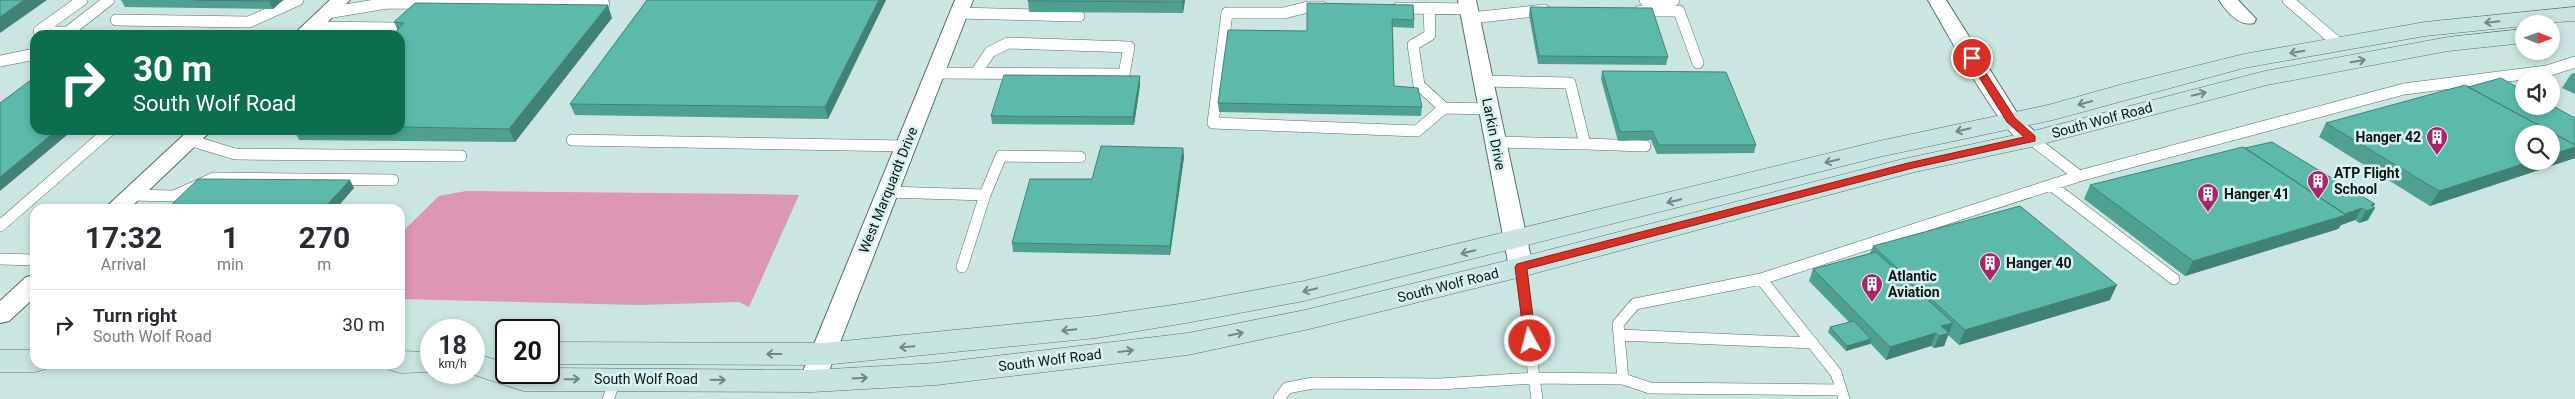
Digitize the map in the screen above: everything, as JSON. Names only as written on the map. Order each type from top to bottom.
[{"type":"main road","name":"South Wolf Road","points":[[560,354],[936,374],[1188,344],[1305,320],[1518,254],[1879,149],[2053,112],[2132,89],[2244,61],[2425,29],[2575,14]]},
{"type":"main road","points":[[2560,33],[2575,31]]},
{"type":"main road","name":"South Wolf Road","points":[[1518,254],[2031,139],[2265,78],[2448,44],[2515,37]]},
{"type":"main road","points":[[0,361],[30,361]]},
{"type":"main road","points":[[405,362],[420,362]]},
{"type":"main road","name":"South Wolf Road","points":[[485,367],[523,380],[612,389],[817,367]]},
{"type":"street","points":[[309,30],[341,0]]},
{"type":"street","points":[[1937,0],[2011,120],[2031,139]]},
{"type":"street","points":[[2228,0],[2247,19]]},
{"type":"street","name":"West Marquardt Drive","points":[[817,367],[961,7]]},
{"type":"street","name":"Larkin Drive","points":[[1469,9],[1518,254]]},
{"type":"street","points":[[123,202],[195,135]]},
{"type":"street","points":[[0,315],[30,288]]},
{"type":"lane","points":[[41,30],[82,0]]},
{"type":"lane","points":[[71,30],[109,0]]},
{"type":"lane","points":[[116,20],[249,22],[298,0]]},
{"type":"lane","points":[[1645,0],[1674,0]]},
{"type":"lane","points":[[2288,0],[2339,44]]},
{"type":"lane","points":[[327,13],[387,3],[604,4]]},
{"type":"lane","points":[[961,7],[1078,16]]},
{"type":"lane","points":[[1336,7],[1308,7],[1284,13],[1227,13],[1213,123],[1417,131],[1444,108]]},
{"type":"lane","points":[[1382,8],[1559,10]]},
{"type":"lane","points":[[1429,8],[1430,35],[1413,46],[1419,85],[1444,108],[1489,109]]},
{"type":"lane","points":[[1629,11],[1678,11],[1698,63]]},
{"type":"lane","points":[[337,30],[395,28],[393,30]]},
{"type":"lane","points":[[935,73],[1124,74],[1128,47],[1008,43],[990,52],[976,73]]},
{"type":"lane","points":[[0,61],[30,55]]},
{"type":"lane","points":[[1623,379],[1618,324],[1635,304],[1761,279],[1888,236],[2079,176],[2404,89],[2547,71],[2575,62]]},
{"type":"lane","points":[[1483,81],[1570,83],[1585,144]]},
{"type":"lane","points":[[0,226],[104,135]]},
{"type":"lane","points":[[195,135],[235,154],[461,156]]},
{"type":"lane","points":[[2031,139],[2079,176]]},
{"type":"lane","points":[[572,140],[905,146]]},
{"type":"lane","points":[[1495,142],[1645,146]]},
{"type":"lane","points":[[962,267],[985,195],[1001,156],[1080,157]]},
{"type":"lane","points":[[123,202],[174,196],[214,178],[393,180]]},
{"type":"lane","points":[[2051,185],[2174,279]]},
{"type":"lane","points":[[887,192],[985,195]]},
{"type":"lane","points":[[1518,254],[1537,399]]},
{"type":"lane","points":[[0,259],[30,260]]},
{"type":"lane","points":[[1280,399],[1287,388],[1314,383],[1440,384],[1534,378],[1623,379],[1650,388],[1843,395],[1836,372],[1761,279]]},
{"type":"lane","points":[[1619,334],[1813,343]]},
{"type":"shaded area","points":[[466,191],[799,195],[749,307],[739,302],[638,305],[405,299],[405,229],[439,196]]},
{"type":"building","points":[[0,0],[24,0],[0,17]]},
{"type":"building","points":[[194,0],[270,0],[269,1]]},
{"type":"building","points":[[647,0],[879,0],[825,107],[570,104]]},
{"type":"building","points":[[1028,0],[1183,0],[1182,2]]},
{"type":"building","points":[[415,3],[608,5],[509,129],[405,127],[405,30],[397,30],[404,23],[394,22]]},
{"type":"building","points":[[1307,3],[1413,5],[1414,20],[1392,19],[1394,86],[1418,88],[1422,107],[1218,103],[1228,30],[1307,31]]},
{"type":"building","points":[[1530,7],[1652,8],[1668,57],[1539,56]]},
{"type":"building","points":[[1602,71],[1726,72],[1756,145],[1659,145],[1652,131],[1620,132]]},
{"type":"building","points":[[1004,75],[1140,76],[1133,117],[991,116]]},
{"type":"building","points":[[2501,78],[2515,86],[2515,112],[2468,87]]},
{"type":"building","points":[[30,81],[30,135],[51,135],[0,177],[0,103]]},
{"type":"building","name":"Hanger 42","points":[[2465,85],[2515,112],[2515,115],[2520,115],[2538,125],[2515,125],[2515,166],[2439,191],[2326,123]]},
{"type":"building","points":[[2560,110],[2575,118],[2575,145],[2560,137],[2560,125],[2538,125],[2520,115],[2560,115]]},
{"type":"building","name":"Hanger 42","points":[[2560,137],[2575,145],[2575,147],[2560,152]]},
{"type":"building","points":[[2272,142],[2375,204],[2371,205],[2375,208],[2366,211],[2362,208],[2345,214],[2245,148]]},
{"type":"building","points":[[1101,146],[1183,148],[1170,246],[1012,243],[1030,179],[1092,179]]},
{"type":"building","name":"Hanger 41","points":[[2243,147],[2346,215],[2193,261],[2090,185]]},
{"type":"building","points":[[198,179],[350,180],[328,204],[172,204]]},
{"type":"building","name":"Hanger 40","points":[[2020,206],[2117,285],[1965,330],[1873,246]]},
{"type":"building","name":"Atlantic Aviation","points":[[1876,252],[1953,323],[1941,326],[1949,333],[1939,336],[1936,333],[1890,347],[1813,269]]},
{"type":"building","points":[[1854,321],[1871,339],[1847,346],[1830,327]]},
{"type":"place","name":"Hanger 42","points":[[2437,156]]},
{"type":"place","name":"ATP Flight School","points":[[2318,200]]},
{"type":"place","name":"Hanger 41","points":[[2208,213]]},
{"type":"place","name":"Hanger 40","points":[[1990,282]]},
{"type":"place","name":"Atlantic Aviation","points":[[1872,303]]},
{"type":"route","points":[[1530,341],[1521,267],[1912,165],[2031,139],[2011,120],[1972,58]]}]
